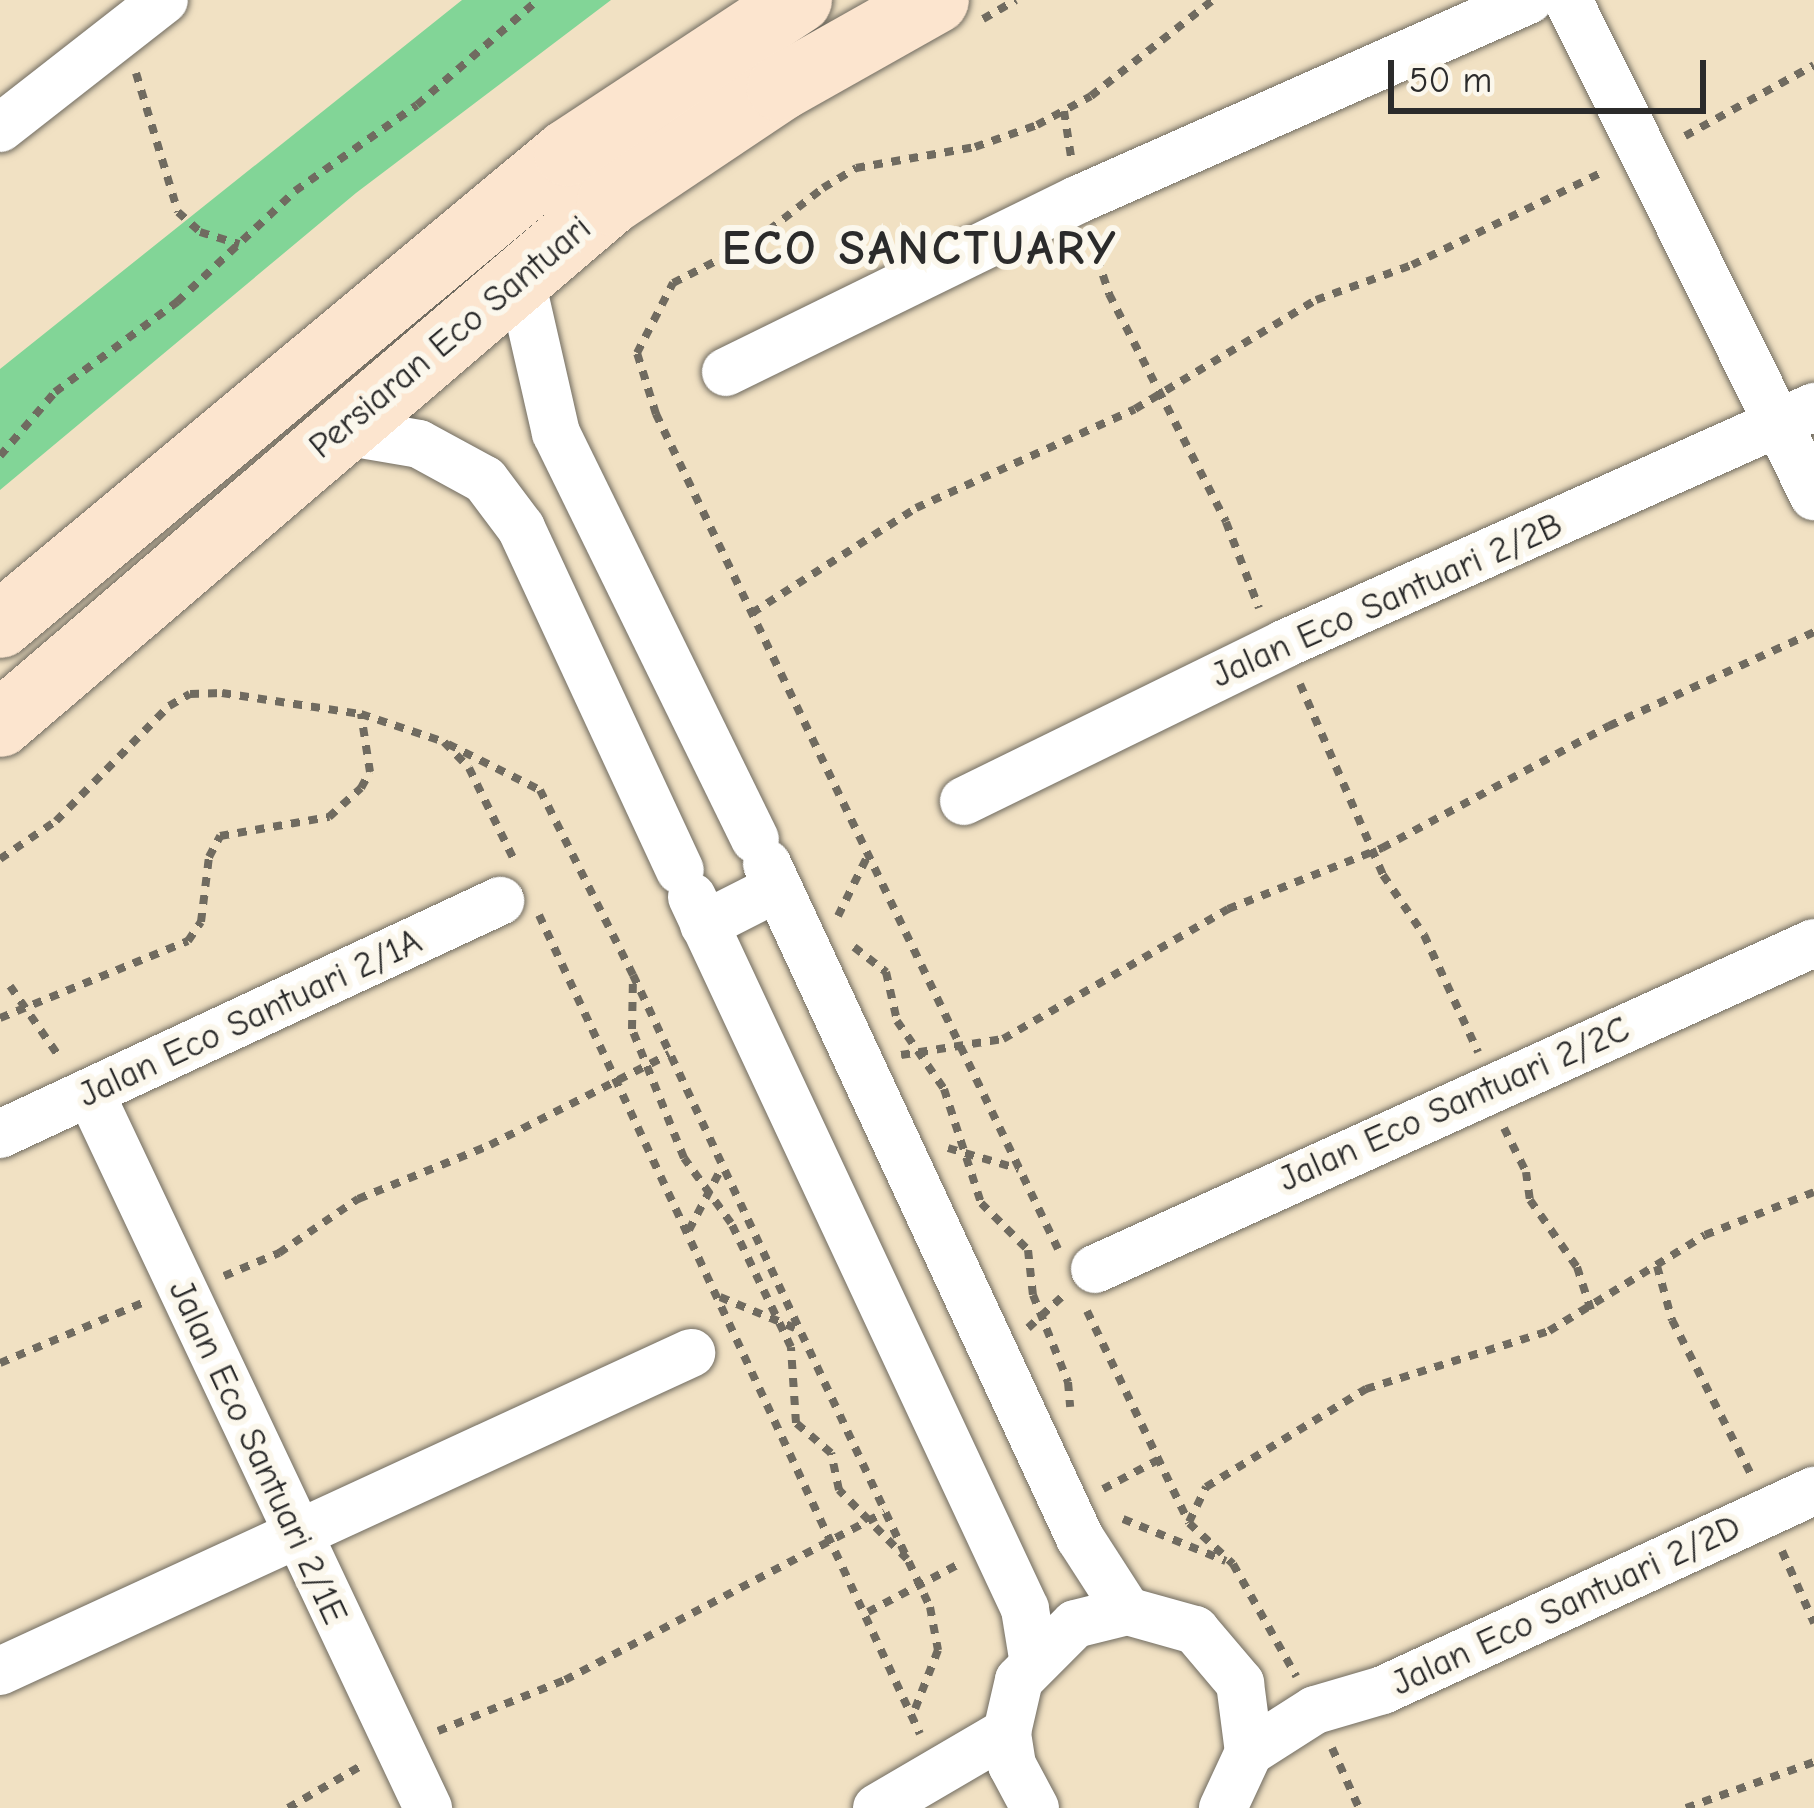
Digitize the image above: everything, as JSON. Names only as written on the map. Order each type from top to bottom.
[{"type":"street","name":"Persiaran Eco Santuari","points":[[0,625],[567,153],[799,0]]},
{"type":"street","name":"Persiaran Eco Santuari","points":[[0,724],[338,430],[610,202],[780,88],[936,0]]},
{"type":"street","points":[[726,372],[1077,200],[1529,0]]},
{"type":"street","points":[[1568,0],[1646,154],[1797,415],[1814,496]]},
{"type":"street","points":[[0,128],[132,8]]},
{"type":"street","points":[[520,276],[556,433],[766,864],[1080,1538],[1127,1611]]},
{"type":"street","name":"Jalan Eco Santuari 2/2B","points":[[964,801],[1284,644],[1797,415]]},
{"type":"street","points":[[338,430],[419,444],[458,461],[485,480],[521,528],[1025,1609],[1033,1658],[1007,1732],[932,1782],[877,1808]]},
{"type":"street","points":[[521,528],[588,495]]},
{"type":"street","points":[[692,897],[766,864]]},
{"type":"street","name":"Jalan Eco Santuari 2/1A","points":[[0,1134],[517,891]]},
{"type":"street","name":"Jalan Eco Santuari 2/2C","points":[[1085,1277],[1490,1086],[1814,943]]},
{"type":"street","name":"Jalan Eco Santuari 2/1E","points":[[91,1094],[428,1808]]},
{"type":"street","points":[[0,1671],[194,1587],[294,1532],[692,1353]]},
{"type":"street","name":"Jalan Eco Santuari 2/2D","points":[[1249,1753],[1315,1710],[1383,1690],[1814,1491]]},
{"type":"street","points":[[1033,1658],[1075,1624],[1127,1611],[1195,1630],[1240,1683],[1315,1710]]},
{"type":"street","points":[[1223,1808],[1249,1753],[1240,1683]]},
{"type":"street","points":[[932,1782],[1030,1802],[1007,1732]]},
{"type":"path","points":[[0,456],[55,392],[178,302],[238,244],[538,0]]},
{"type":"path","points":[[132,8],[130,61],[178,212],[200,232],[238,244]]},
{"type":"path","points":[[752,613],[916,508],[1163,392],[1316,300],[1412,265],[1646,154],[1814,65]]},
{"type":"path","points":[[1064,111],[1077,200],[1109,294],[1226,522],[1247,591],[1284,644],[1373,852],[1468,1022],[1530,1200],[1577,1267],[1591,1310]]},
{"type":"path","points":[[894,1056],[1003,1039],[1228,909],[1373,852],[1609,726],[1814,632]]},
{"type":"path","points":[[0,859],[56,821],[190,694],[252,695],[361,714],[445,742],[540,790],[633,975],[938,1634],[914,1712]]},
{"type":"path","points":[[0,1018],[188,941],[201,922],[209,856],[220,836],[329,817],[349,804],[370,772],[361,714]]},
{"type":"path","points":[[445,742],[469,769],[517,891],[615,1075],[833,1538],[914,1712],[932,1782]]},
{"type":"path","points":[[837,917],[868,855]]},
{"type":"path","points":[[633,975],[632,1029],[645,1064],[707,1195],[731,1223],[791,1347],[796,1423],[832,1454],[839,1490],[907,1559]]},
{"type":"path","points":[[10,986],[21,1010],[91,1094]]},
{"type":"path","points":[[0,1363],[279,1253],[358,1199],[490,1145],[615,1075],[669,1054]]},
{"type":"path","points":[[935,1144],[1019,1169]]},
{"type":"path","points":[[688,1232],[722,1167]]},
{"type":"path","points":[[1189,1523],[1206,1487],[1366,1389],[1498,1349],[1591,1310],[1705,1235],[1814,1192]]},
{"type":"path","points":[[1657,1265],[1672,1320],[1767,1513],[1814,1623]]},
{"type":"path","points":[[1022,1333],[1085,1277]]},
{"type":"path","points":[[719,1296],[798,1329]]},
{"type":"path","points":[[288,1808],[400,1749],[548,1688],[885,1512]]},
{"type":"path","points":[[1686,1808],[1814,1762]]},
{"type":"green space","points":[[462,0],[611,0],[356,193],[0,490],[0,369]]},
{"type":"district","name":"ECO SANCTUARY","points":[[920,249]]}]
